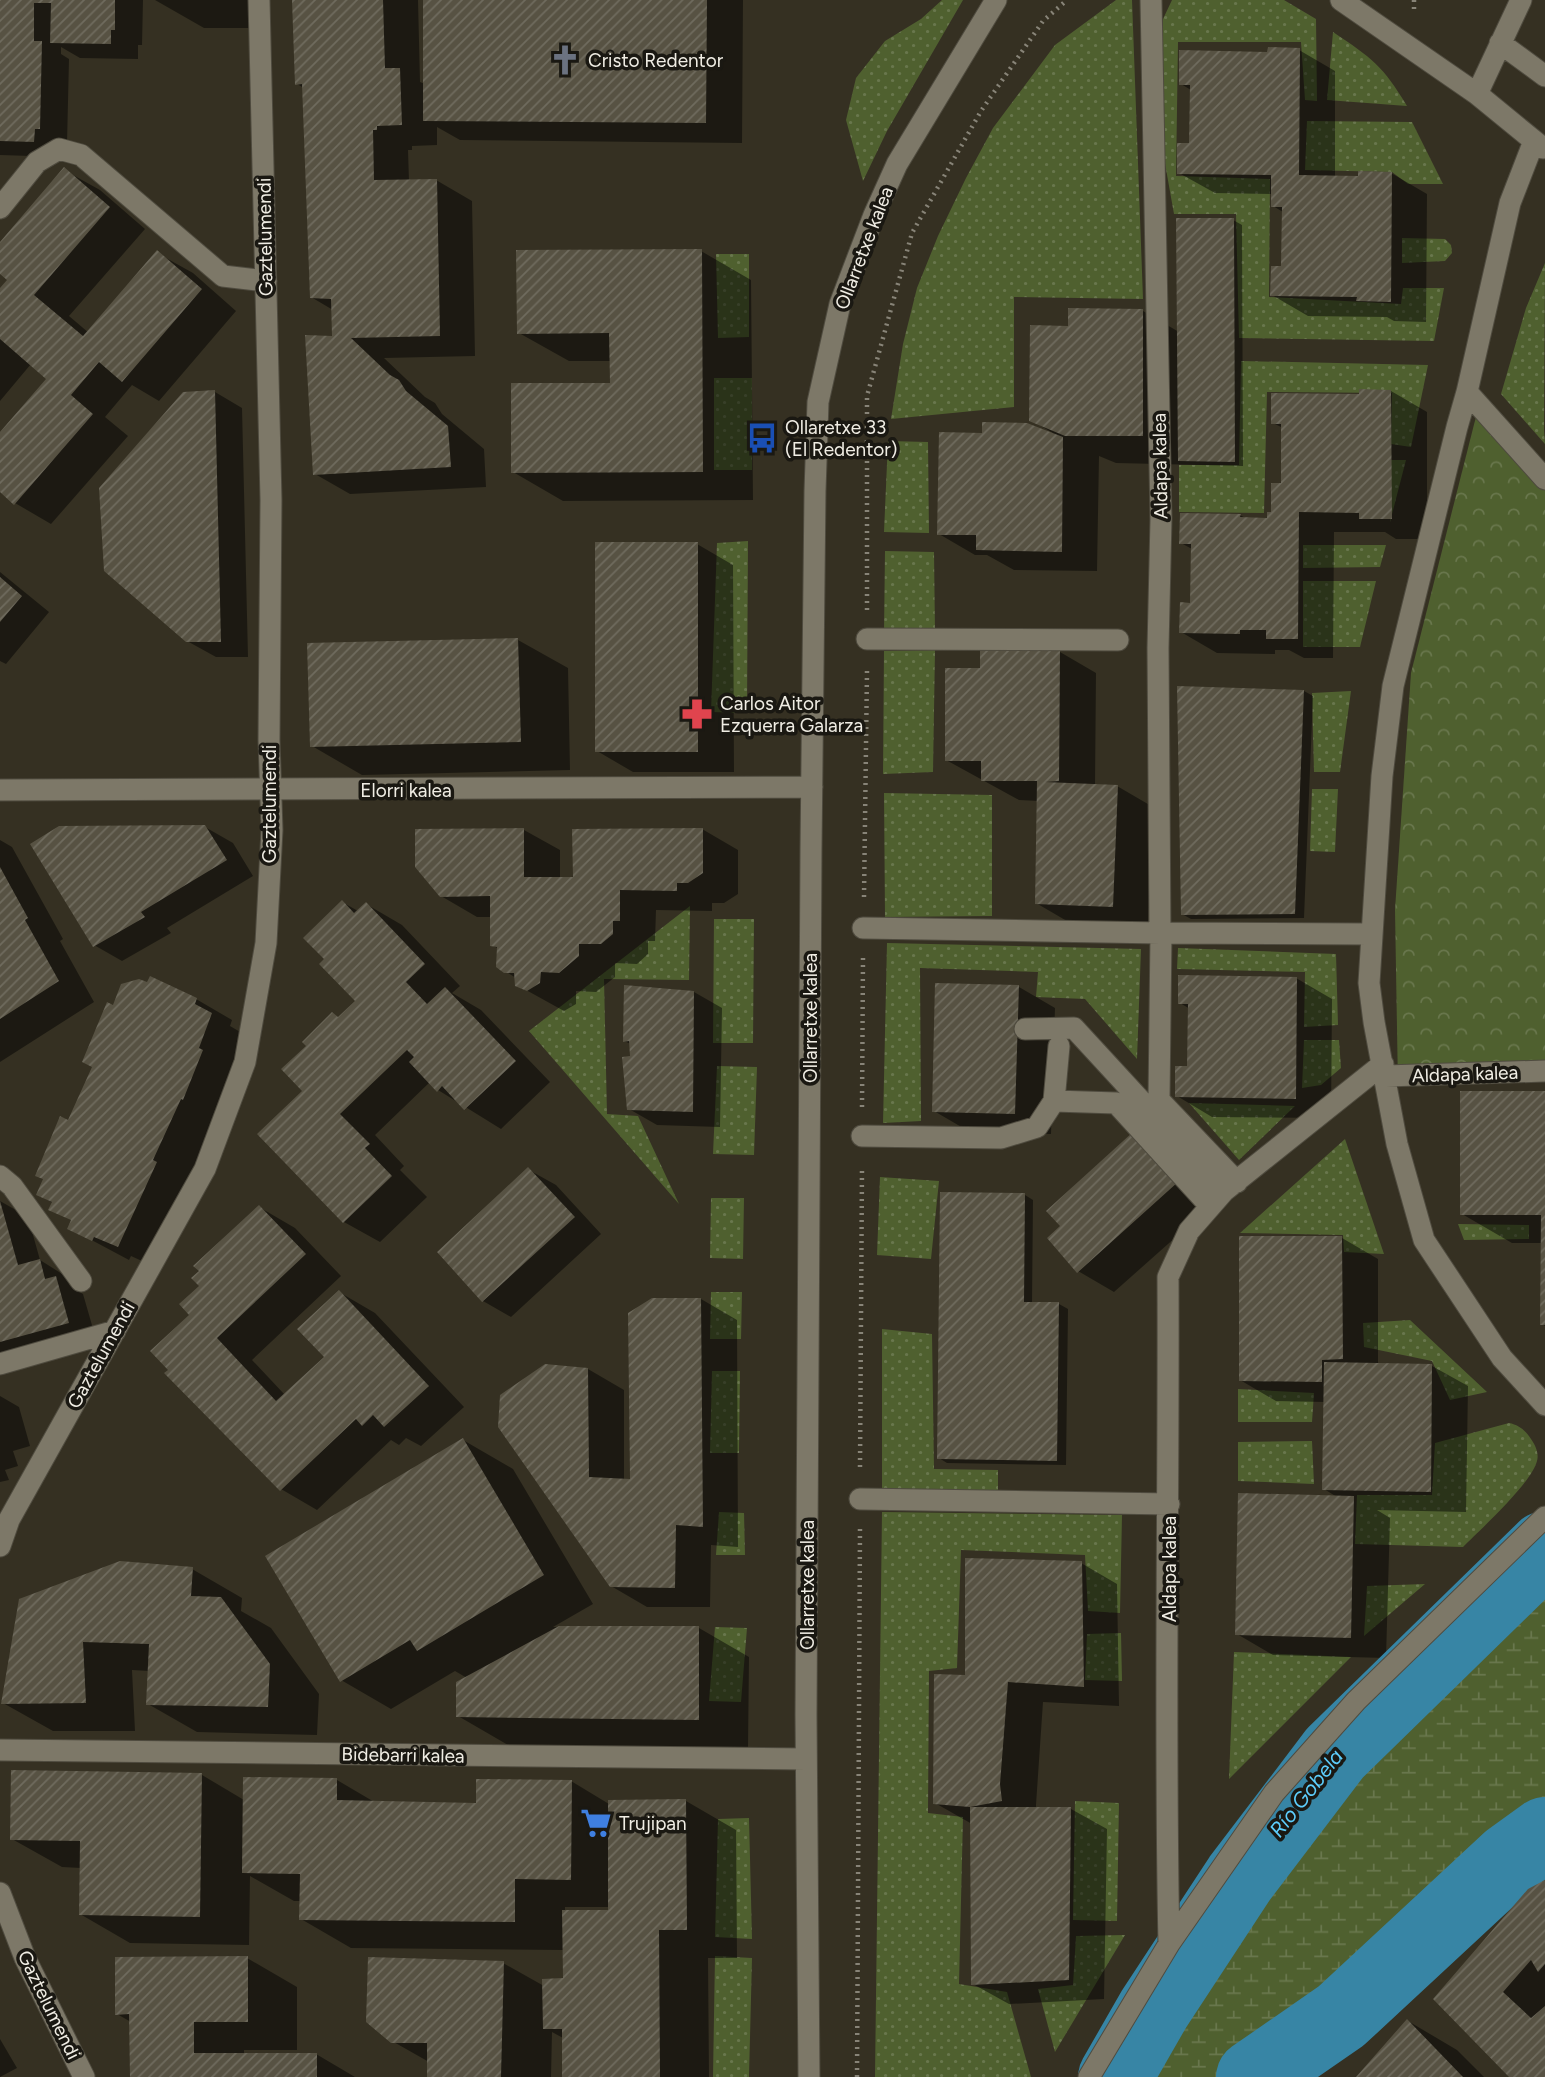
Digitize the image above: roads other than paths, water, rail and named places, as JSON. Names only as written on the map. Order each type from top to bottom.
[{"type":"street","name":"Gaztelumendi","points":[[0,1546],[9,1520],[205,1169],[245,1062],[266,943],[272,830],[271,500],[259,0]]},
{"type":"street","name":"Ollarretxe kalea","points":[[810,2077],[806,1759],[812,787],[818,402],[840,304],[874,215],[897,164],[996,0]]},
{"type":"street","name":"Aldapa kalea","points":[[1152,0],[1161,519],[1158,648],[1161,933],[1159,1100],[1224,1193]]},
{"type":"street","name":"Aldapa kalea","points":[[1341,0],[1476,94],[1540,145],[1510,203],[1467,392],[1393,686],[1382,776],[1369,983],[1397,1144],[1424,1240],[1503,1358],[1545,1405]]},
{"type":"street","points":[[1476,94],[1521,0]]},
{"type":"street","points":[[1500,43],[1545,76]]},
{"type":"street","points":[[0,208],[37,162],[59,149],[81,155],[223,276],[266,281]]},
{"type":"street","points":[[1467,392],[1545,479]]},
{"type":"street","points":[[867,639],[1118,640]]},
{"type":"street","name":"Elorri kalea","points":[[0,790],[812,787]]},
{"type":"street","points":[[863,928],[1371,934]]},
{"type":"street","points":[[1025,1028],[1074,1028],[1224,1193]]},
{"type":"street","points":[[862,1136],[1001,1138],[1037,1127],[1054,1101],[1059,1046]]},
{"type":"street","name":"Aldapa kalea","points":[[1169,1944],[1166,1814],[1169,1504],[1167,1277],[1189,1231],[1224,1193],[1385,1070],[1545,1071]]},
{"type":"street","points":[[1054,1101],[1116,1103],[1224,1193]]},
{"type":"street","points":[[0,1177],[12,1186],[81,1281]]},
{"type":"street","points":[[0,1364],[115,1331]]},
{"type":"street","points":[[860,1499],[1169,1504]]},
{"type":"street","points":[[1089,2077],[1169,1944],[1274,1793],[1356,1701],[1545,1517]]},
{"type":"street","name":"Bidebarri kalea","points":[[0,1750],[806,1759]]},
{"type":"street","name":"Gaztelumendi","points":[[0,1893],[24,1958],[84,2077]]},
{"type":"waterway","name":"Río Gobela","points":[[1115,2077],[1154,2009],[1240,1878],[1335,1753],[1545,1548]]},
{"type":"waterway","name":"Río Gobela","points":[[1253,2077],[1341,2016],[1509,1860],[1545,1834]]},
{"type":"place","name":"Cristo Redentor","points":[[565,60]]},
{"type":"place","name":"Ollaretxe 33 (El Redentor)","points":[[762,438]]},
{"type":"place","name":"Carlos Aitor Ezquerra Galarza","points":[[697,714]]},
{"type":"place","name":"Trujipan","points":[[596,1823]]}]
